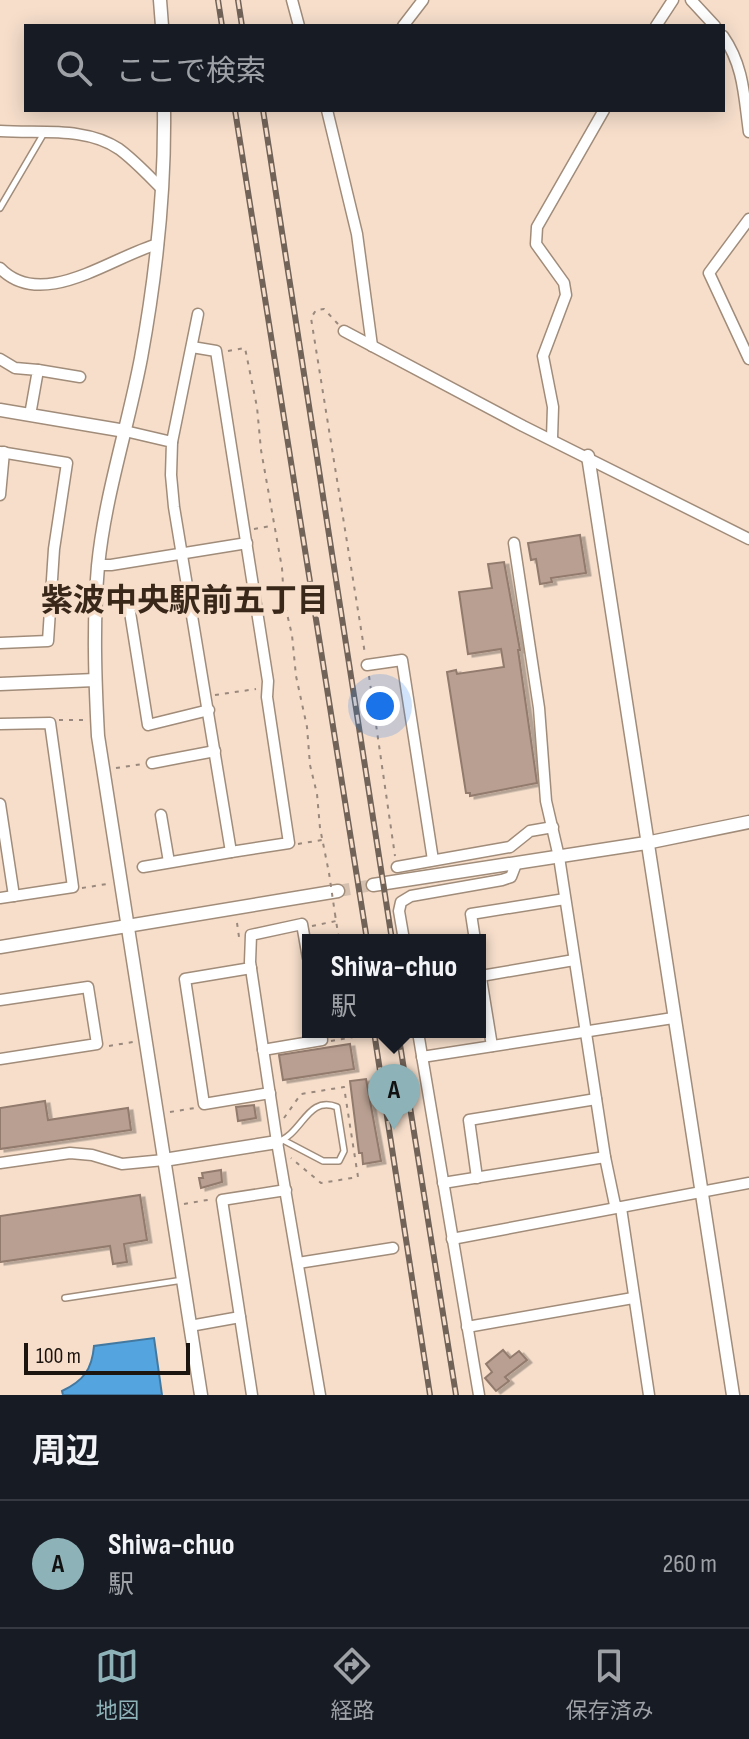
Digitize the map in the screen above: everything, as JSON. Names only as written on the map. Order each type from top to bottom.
[{"type":"street","points":[[160,0],[162,24]]},
{"type":"street","points":[[292,0],[298,24]]},
{"type":"street","points":[[405,24],[423,0]]},
{"type":"street","points":[[657,24],[673,0]]},
{"type":"street","points":[[691,0],[713,24]]},
{"type":"street","points":[[725,39],[737,59],[746,94],[749,132]]},
{"type":"street","points":[[164,112],[158,244],[141,358],[107,513],[99,565],[95,680],[98,736],[201,1395]]},
{"type":"street","points":[[327,112],[357,234],[372,346]]},
{"type":"street","points":[[552,438],[553,407],[543,356],[566,295],[564,283],[536,244],[537,227],[603,112]]},
{"type":"street","points":[[0,131],[76,134],[109,144],[132,160],[161,188]]},
{"type":"street","points":[[749,219],[709,273],[749,359]]},
{"type":"street","points":[[0,268],[27,283],[66,282],[138,249],[158,244]]},
{"type":"street","points":[[198,314],[172,442],[171,475],[231,852]]},
{"type":"street","points":[[344,331],[749,539]]},
{"type":"street","points":[[143,867],[289,843],[217,354],[216,351],[192,347]]},
{"type":"street","points":[[0,359],[15,368],[80,377]]},
{"type":"street","points":[[30,415],[38,370]]},
{"type":"street","points":[[0,410],[172,442]]},
{"type":"street","points":[[0,495],[2,452],[67,463],[54,549],[48,641],[0,643]]},
{"type":"street","points":[[588,456],[699,1191],[733,1395]]},
{"type":"street","points":[[99,565],[247,543]]},
{"type":"street","points":[[514,543],[539,708],[546,801],[559,857],[605,1157],[615,1205],[621,1208]]},
{"type":"street","points":[[190,596],[129,606],[148,725],[209,710]]},
{"type":"street","points":[[367,665],[402,660],[433,860]]},
{"type":"street","points":[[0,684],[95,680]]},
{"type":"street","points":[[0,724],[50,723],[73,887],[0,898]]},
{"type":"street","points":[[152,763],[215,751]]},
{"type":"street","points":[[0,804],[14,896]]},
{"type":"street","points":[[161,815],[169,862]]},
{"type":"street","points":[[373,885],[646,843],[749,822]]},
{"type":"street","points":[[397,867],[510,847],[530,831],[553,827]]},
{"type":"street","points":[[403,934],[399,911],[401,902],[411,896],[502,880],[511,877],[516,864]]},
{"type":"street","points":[[0,947],[338,891]]},
{"type":"street","points":[[474,934],[471,914],[565,899]]},
{"type":"street","points":[[304,934],[302,924],[251,935],[251,968],[320,1395]]},
{"type":"street","points":[[486,975],[574,960]]},
{"type":"street","points":[[251,968],[185,979],[204,1104],[270,1093]]},
{"type":"street","points":[[0,1000],[88,987],[97,1044],[0,1059]]},
{"type":"street","points":[[486,1008],[492,1046]]},
{"type":"street","points":[[422,1057],[673,1018]]},
{"type":"street","points":[[263,1050],[313,1038]]},
{"type":"street","points":[[419,1038],[479,1395]]},
{"type":"street","points":[[477,1178],[469,1120],[596,1099]]},
{"type":"street","points":[[0,1163],[70,1153],[92,1155],[122,1164],[280,1141]]},
{"type":"street","points":[[443,1183],[605,1157]]},
{"type":"street","points":[[452,1239],[749,1183]]},
{"type":"street","points":[[252,1395],[222,1200],[286,1190]]},
{"type":"street","points":[[621,1208],[649,1395]]},
{"type":"street","points":[[298,1263],[393,1248]]},
{"type":"street","points":[[467,1327],[633,1298]]},
{"type":"street","points":[[190,1326],[240,1317]]},
{"type":"lane","points":[[0,208],[45,132]]},
{"type":"lane","points":[[327,1104],[337,1107],[344,1151],[339,1161],[323,1161],[280,1141],[298,1128],[312,1108],[327,1104]]},
{"type":"lane","points":[[65,1298],[183,1279]]},
{"type":"path","points":[[344,331],[324,309],[316,310],[311,318],[397,867]]},
{"type":"path","points":[[217,354],[245,348],[257,407],[259,441],[282,568],[284,601],[307,727],[310,765],[338,934]]},
{"type":"path","points":[[245,530],[273,526]]},
{"type":"path","points":[[214,695],[268,687]]},
{"type":"path","points":[[50,723],[85,720]]},
{"type":"path","points":[[116,768],[152,763]]},
{"type":"path","points":[[289,843],[322,840]]},
{"type":"path","points":[[73,887],[109,884]]},
{"type":"path","points":[[303,927],[336,921]]},
{"type":"path","points":[[237,923],[239,937]]},
{"type":"path","points":[[324,1038],[328,1041],[347,1038]]},
{"type":"path","points":[[97,1044],[103,1047],[133,1042]]},
{"type":"path","points":[[281,1123],[301,1094],[344,1087],[358,1177],[321,1183],[288,1156]]},
{"type":"path","points":[[169,1112],[204,1104]]},
{"type":"path","points":[[183,1205],[222,1200]]},
{"type":"water","points":[[154,1338],[162,1395],[63,1395],[62,1391],[85,1374],[94,1346]]},
{"type":"building","points":[[580,535],[586,573],[551,578],[552,582],[540,584],[536,559],[531,560],[528,543]]},
{"type":"building","points":[[504,562],[520,650],[537,783],[470,796],[466,793],[447,672],[456,670],[457,674],[504,667],[501,649],[468,654],[459,592],[492,588],[488,564]]},
{"type":"building","points":[[350,1044],[354,1069],[283,1080],[279,1055]]},
{"type":"building","points":[[366,1079],[381,1161],[363,1164],[350,1081]]},
{"type":"building","points":[[45,1101],[48,1120],[128,1108],[131,1130],[0,1149],[0,1108]]},
{"type":"building","points":[[254,1105],[256,1118],[238,1121],[236,1107]]},
{"type":"building","points":[[221,1170],[222,1182],[201,1188],[199,1178],[203,1178],[202,1173]]},
{"type":"building","points":[[140,1195],[147,1240],[124,1244],[127,1262],[113,1264],[110,1246],[0,1262],[0,1216]]},
{"type":"building","points":[[503,1350],[510,1358],[519,1351],[527,1360],[505,1377],[509,1381],[496,1391],[485,1378],[492,1372],[486,1364]]},
{"type":"tunnel","points":[[338,891],[373,885]]},
{"type":"railway","points":[[218,0],[222,24]]},
{"type":"railway","points":[[238,0],[242,24]]},
{"type":"railway","points":[[235,112],[366,934]]},
{"type":"railway","points":[[263,112],[391,934]]},
{"type":"railway","points":[[375,1038],[430,1395]]},
{"type":"railway","points":[[399,1038],[456,1395]]},
{"type":"place","name":"Shiwa-chuo","points":[[394,1130]]},
{"type":"district","name":"紫波中央駅前五丁目","points":[[185,600]]}]
